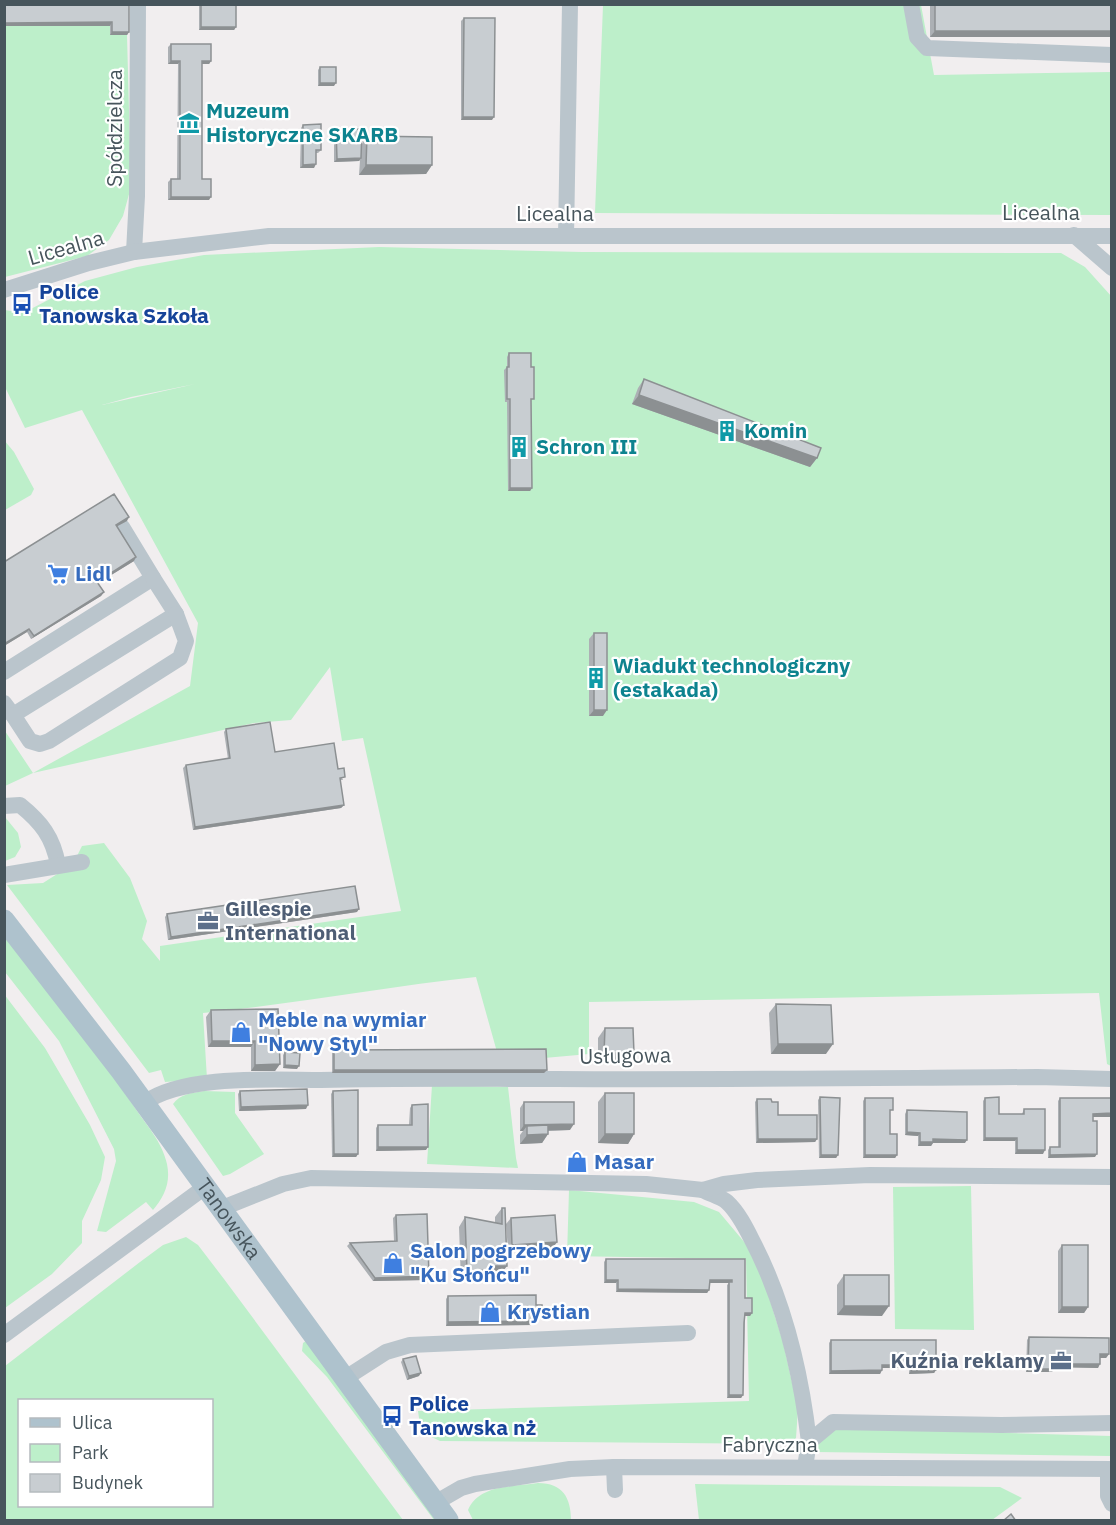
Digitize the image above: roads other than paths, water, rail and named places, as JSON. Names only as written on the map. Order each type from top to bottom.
[{"type":"main road","name":"Tanowska","points":[[4,920],[144,1103],[448,1521]]},
{"type":"street","name":"Spółdzielcza","points":[[134,252],[137,196],[138,4]]},
{"type":"street","points":[[566,236],[570,4]]},
{"type":"street","points":[[911,4],[918,37],[927,48],[1112,55]]},
{"type":"street","points":[[1074,235],[1112,268]]},
{"type":"street","name":"Licealna","points":[[4,290],[134,252],[269,236],[1104,236]]},
{"type":"street","points":[[1104,236],[1112,248]]},
{"type":"street","points":[[122,527],[176,614],[186,641],[180,658],[49,741],[40,744],[30,741],[9,709],[176,614]]},
{"type":"street","points":[[4,672],[153,578]]},
{"type":"street","points":[[4,806],[20,805],[39,821],[55,849],[58,865]]},
{"type":"street","points":[[4,875],[82,862]]},
{"type":"street","name":"Usługowa","points":[[144,1103],[164,1092],[184,1086],[257,1081],[408,1078],[1037,1077],[1112,1079]]},
{"type":"street","points":[[703,1190],[724,1184],[757,1180],[870,1175],[1112,1177]]},
{"type":"street","points":[[222,1210],[283,1184],[311,1178],[646,1184],[703,1190],[727,1201],[746,1227],[769,1273],[791,1343],[804,1400],[809,1442],[805,1467]]},
{"type":"street","points":[[4,1335],[205,1187]]},
{"type":"street","points":[[344,1379],[386,1352],[410,1345],[688,1333]]},
{"type":"street","points":[[809,1442],[833,1422],[1001,1425],[1112,1423]]},
{"type":"street","points":[[614,1467],[615,1490]]},
{"type":"street","name":"Fabryczna","points":[[435,1503],[461,1488],[475,1484],[570,1469],[614,1467],[1110,1469]]},
{"type":"street","points":[[1110,1469],[1108,1496],[1112,1504]]},
{"type":"place","name":"Muzeum Historyczne SKARB","points":[[189,123]]},
{"type":"place","name":"Police Tanowska Szkoła","points":[[22,304]]},
{"type":"place","name":"Komin","points":[[727,431]]},
{"type":"place","name":"Schron III","points":[[519,447]]},
{"type":"place","name":"Lidl","points":[[58,574]]},
{"type":"place","name":"Wiadukt technologiczny (estakada)","points":[[596,678]]},
{"type":"place","name":"Gillespie International","points":[[208,921]]},
{"type":"place","name":"Meble na wymiar \"Nowy Styl\"","points":[[241,1032]]},
{"type":"place","name":"Masar","points":[[577,1162]]},
{"type":"place","name":"Salon pogrzebowy \"Ku Słońcu\"","points":[[393,1263]]},
{"type":"place","name":"Krystian","points":[[490,1312]]},
{"type":"place","name":"Kuźnia reklamy","points":[[1061,1361]]},
{"type":"place","name":"Police Tanowska nż","points":[[392,1416]]}]
